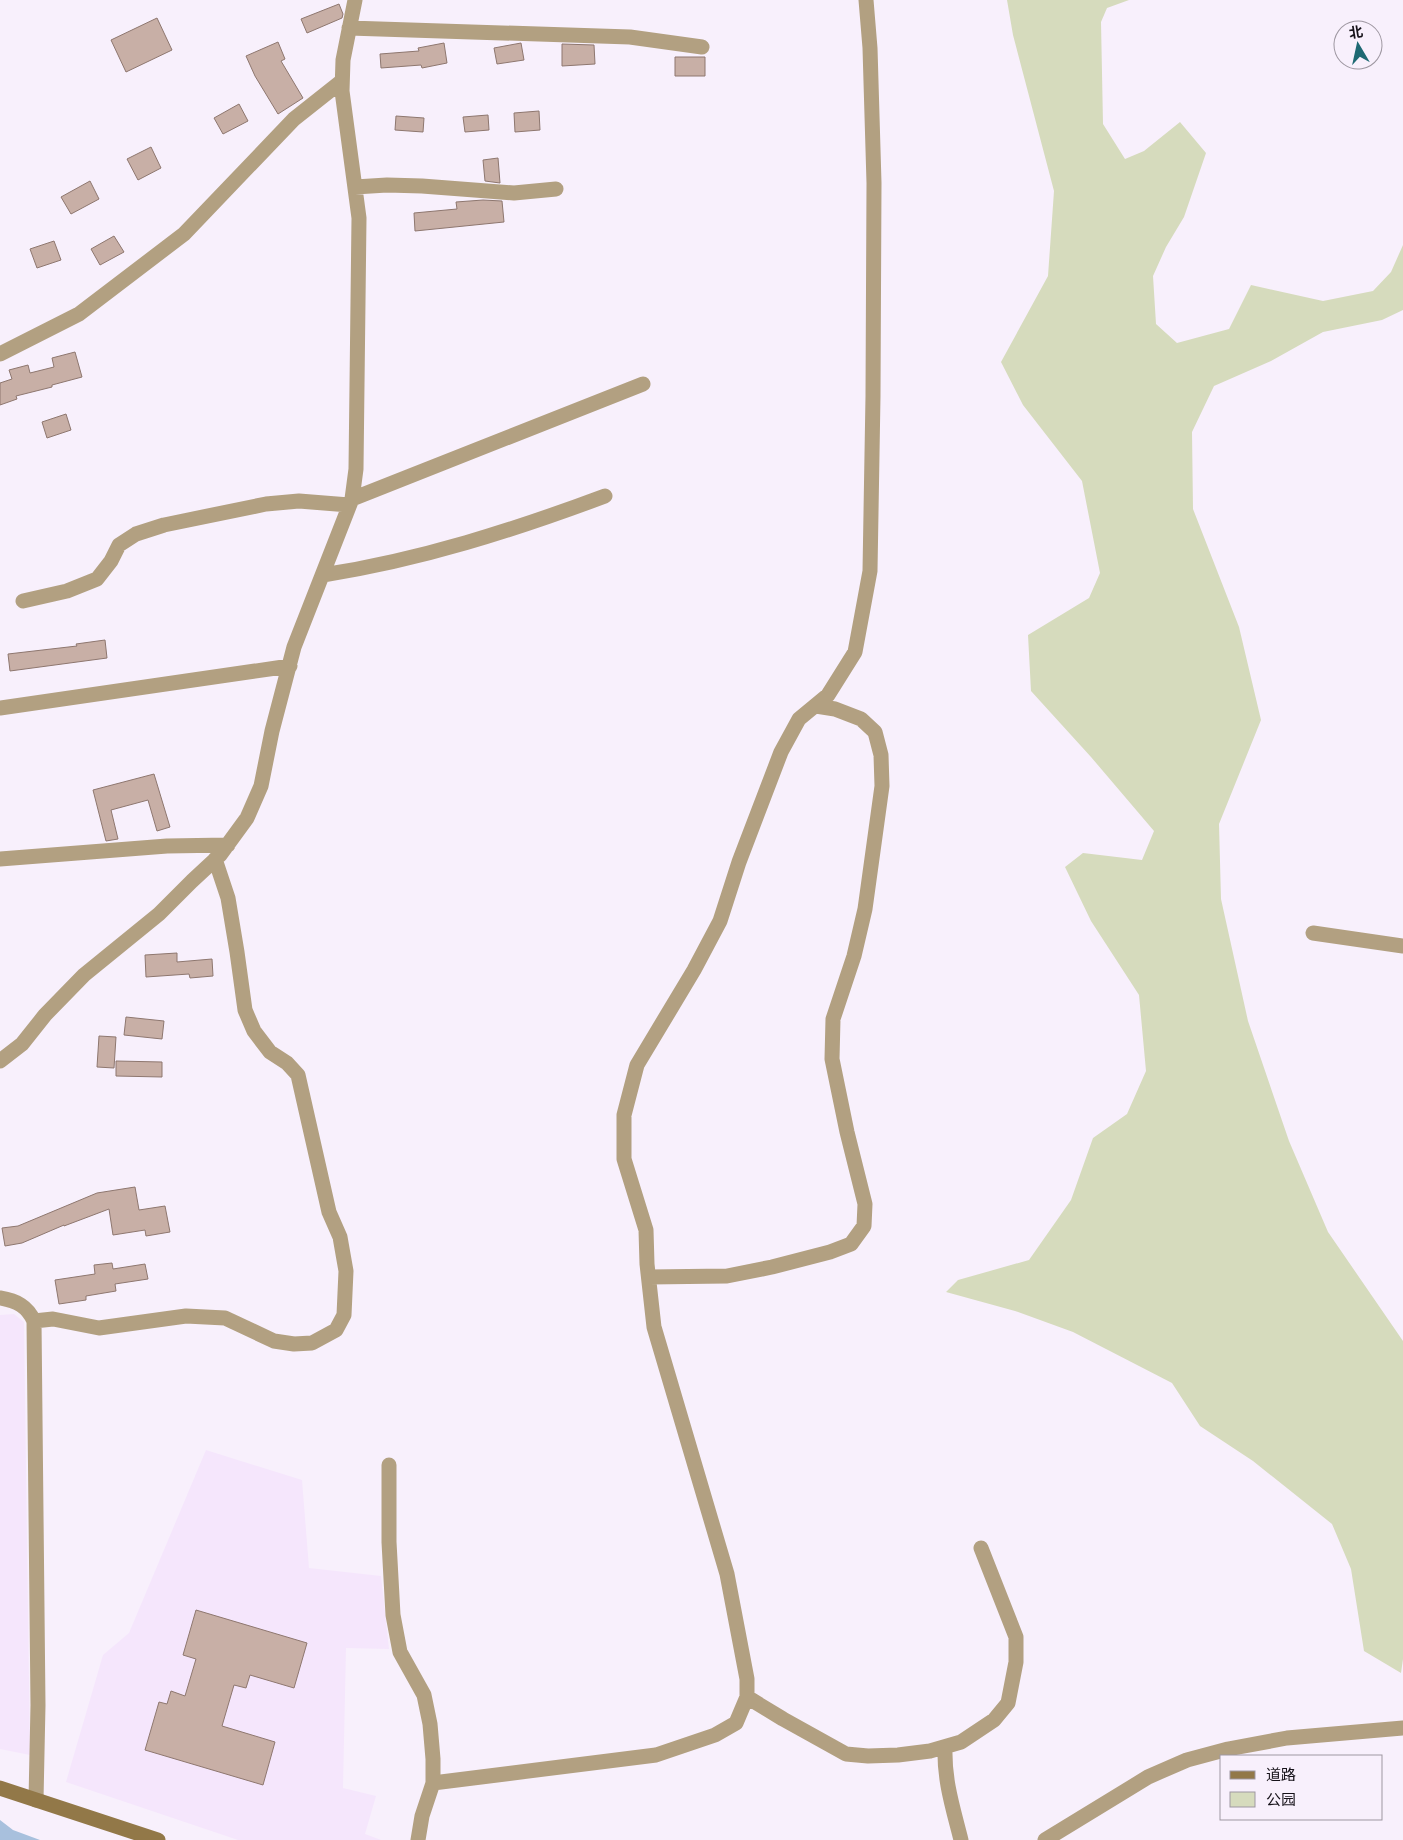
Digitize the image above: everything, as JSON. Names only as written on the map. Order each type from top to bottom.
[{"type":"main road","points":[[0,1788],[158,1840]]},
{"type":"street","points":[[1,1059],[22,1044],[44,1015],[84,975],[160,914],[215,860],[247,818],[261,786],[272,732],[294,648],[351,502],[356,469],[360,272],[359,218],[342,91],[343,60],[354,0]]},
{"type":"street","points":[[433,1783],[656,1755],[715,1735],[736,1723],[747,1697],[747,1679],[727,1574],[654,1327],[646,1230],[624,1159],[624,1115],[638,1065],[720,921],[739,862],[781,752],[799,719],[828,696],[855,652],[870,571],[873,396],[874,183],[870,48],[866,0]]},
{"type":"street","points":[[349,28],[630,37],[702,47]]},
{"type":"street","points":[[0,354],[79,314],[184,234],[294,119],[342,81]]},
{"type":"street","points":[[355,187],[422,186],[514,193],[556,188]]},
{"type":"street","points":[[23,601],[67,591],[98,579],[111,561],[119,545],[136,534],[164,525],[266,504],[299,501],[351,502],[643,384]]},
{"type":"street","points":[[323,575],[355,570],[466,544],[548,518],[606,496]]},
{"type":"street","points":[[0,708],[290,666]]},
{"type":"street","points":[[649,1277],[726,1276],[772,1267],[830,1252],[851,1244],[864,1226],[865,1204],[847,1132],[832,1059],[833,1019],[854,956],[865,909],[882,794],[881,755],[875,732],[861,719],[835,709],[816,706]]},
{"type":"street","points":[[0,859],[166,846],[228,844]]},
{"type":"street","points":[[34,1321],[53,1319],[99,1328],[186,1316],[225,1318],[274,1341],[294,1344],[312,1343],[336,1330],[344,1316],[346,1271],[340,1238],[330,1212],[298,1075],[287,1063],[270,1052],[254,1031],[245,1010],[228,898],[215,860]]},
{"type":"street","points":[[1312,933],[1403,946]]},
{"type":"street","points":[[0,1298],[12,1300],[29,1310],[34,1321],[38,1705],[36,1800]]},
{"type":"street","points":[[389,1465],[389,1542],[394,1615],[400,1652],[424,1695],[431,1733],[433,1783],[422,1816],[418,1840]]},
{"type":"street","points":[[747,1697],[846,1754],[868,1756],[898,1755],[930,1751],[961,1742],[994,1720],[1008,1703],[1016,1662],[1016,1637],[981,1548]]},
{"type":"street","points":[[1045,1840],[1148,1777],[1187,1760],[1228,1749],[1287,1738],[1403,1728]]},
{"type":"street","points":[[945,1747],[944,1769],[961,1840]]},
{"type":"shaded area","points":[[14,1314],[24,1322],[30,1755],[0,1749],[0,1315]]},
{"type":"shaded area","points":[[206,1450],[302,1480],[309,1568],[381,1576],[389,1649],[346,1648],[343,1788],[376,1796],[365,1834],[381,1840],[238,1840],[66,1782],[103,1655],[129,1633]]},
{"type":"green space","points":[[1007,0],[1129,0],[1107,8],[1101,22],[1103,124],[1125,159],[1144,151],[1180,122],[1206,153],[1184,217],[1166,247],[1153,276],[1156,324],[1177,343],[1229,329],[1251,285],[1323,301],[1373,291],[1391,272],[1403,245],[1403,310],[1382,320],[1323,332],[1271,361],[1214,386],[1192,432],[1193,509],[1239,627],[1261,720],[1219,824],[1221,899],[1248,1021],[1289,1141],[1328,1232],[1403,1341],[1403,1659],[1401,1673],[1364,1651],[1351,1569],[1332,1524],[1253,1461],[1200,1426],[1172,1383],[1073,1332],[1015,1311],[946,1292],[958,1280],[1029,1260],[1071,1200],[1093,1138],[1127,1114],[1146,1071],[1139,995],[1091,921],[1065,867],[1083,853],[1142,860],[1154,831],[1091,757],[1031,691],[1028,635],[1089,598],[1100,573],[1082,481],[1023,405],[1001,362],[1048,276],[1054,191],[1013,35]]},
{"type":"water","points":[[0,1820],[13,1830],[40,1840],[0,1840]]},
{"type":"building","points":[[339,4],[343,14],[342,18],[307,33],[301,19]]},
{"type":"building","points":[[157,18],[172,50],[126,72],[111,40]]},
{"type":"building","points":[[278,42],[285,59],[281,61],[303,98],[278,114],[255,76],[246,56]]},
{"type":"building","points":[[444,43],[447,63],[422,68],[421,65],[381,68],[380,54],[419,51],[418,48]]},
{"type":"building","points":[[521,43],[524,60],[497,64],[494,48]]},
{"type":"building","points":[[562,44],[594,45],[595,64],[562,66]]},
{"type":"building","points":[[675,57],[705,57],[705,76],[675,76]]},
{"type":"building","points":[[239,104],[248,121],[223,134],[214,118]]},
{"type":"building","points":[[539,111],[540,130],[515,132],[514,113]]},
{"type":"building","points":[[488,115],[489,130],[465,132],[463,117]]},
{"type":"building","points":[[396,116],[424,118],[423,132],[395,130]]},
{"type":"building","points":[[151,147],[161,168],[138,180],[127,159]]},
{"type":"building","points":[[498,158],[500,183],[485,181],[483,160]]},
{"type":"building","points":[[90,181],[99,199],[71,214],[61,197]]},
{"type":"building","points":[[502,201],[504,222],[415,231],[414,213],[457,209],[456,202]]},
{"type":"building","points":[[114,236],[124,252],[100,265],[91,249]]},
{"type":"building","points":[[54,241],[61,260],[37,268],[30,249]]},
{"type":"building","points":[[75,352],[82,377],[16,396],[17,399],[0,405],[0,383],[12,379],[9,370],[28,365],[30,373],[54,367],[52,358]]},
{"type":"building","points":[[66,414],[71,430],[47,438],[42,422]]},
{"type":"building","points":[[105,640],[107,658],[10,671],[8,654],[77,646],[76,644]]},
{"type":"building","points":[[154,774],[170,827],[157,831],[148,800],[111,810],[118,839],[106,841],[93,790]]},
{"type":"building","points":[[177,953],[177,962],[212,959],[213,976],[190,978],[189,974],[146,977],[145,955]]},
{"type":"building","points":[[126,1017],[164,1021],[162,1039],[124,1035]]},
{"type":"building","points":[[99,1036],[116,1037],[114,1068],[97,1067]]},
{"type":"building","points":[[116,1061],[162,1062],[162,1077],[116,1076]]},
{"type":"building","points":[[135,1187],[139,1210],[165,1206],[170,1232],[146,1236],[145,1230],[113,1235],[109,1209],[22,1243],[5,1246],[2,1228],[18,1226],[97,1193]]},
{"type":"building","points":[[112,1263],[113,1269],[145,1264],[148,1279],[115,1284],[116,1291],[86,1296],[86,1300],[59,1304],[55,1280],[95,1274],[94,1265]]},
{"type":"building","points":[[196,1610],[307,1643],[294,1688],[250,1675],[246,1688],[234,1685],[222,1726],[275,1742],[263,1785],[145,1750],[159,1702],[167,1704],[171,1691],[185,1696],[196,1659],[183,1655]]}]
